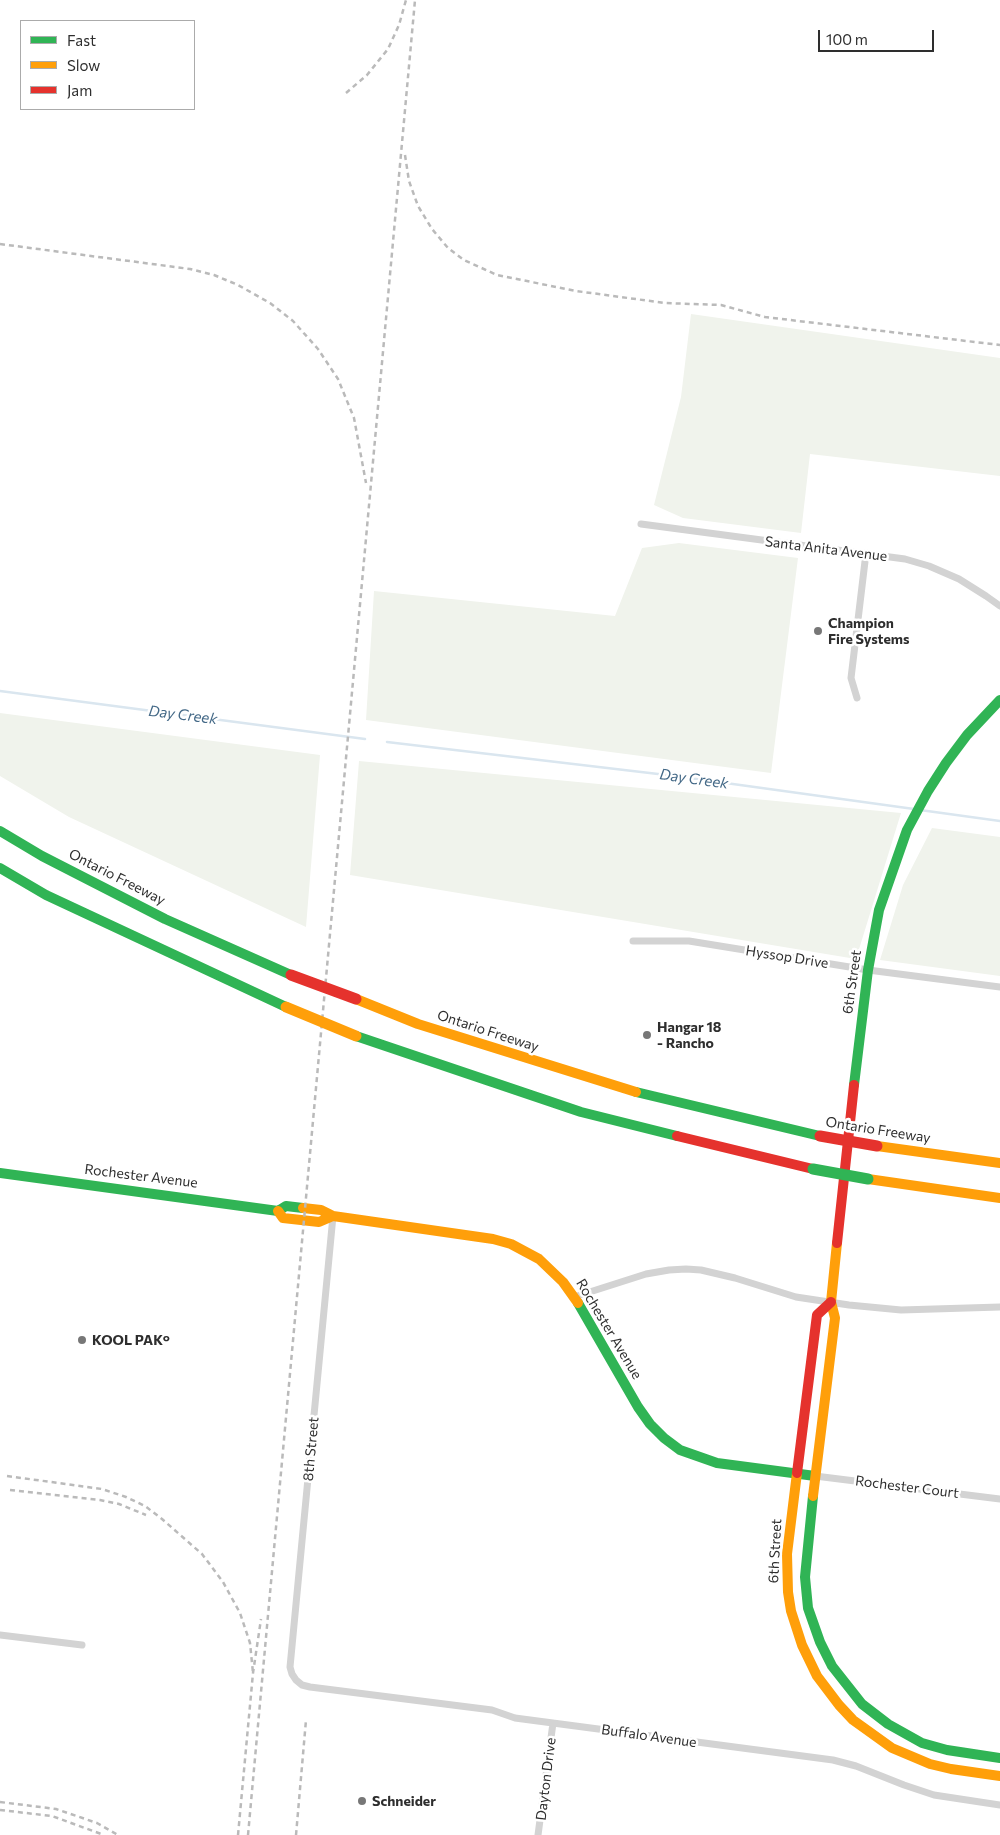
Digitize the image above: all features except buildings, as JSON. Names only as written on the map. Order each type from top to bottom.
[{"type":"main road","name":"6th Street","points":[[1000,700],[967,735],[928,791],[907,830],[879,910],[868,970],[831,1302],[835,1318],[805,1560],[805,1587],[814,1626],[832,1666],[862,1704],[899,1731],[935,1746],[1000,1758]]},
{"type":"main road","name":"Ontario Freeway","points":[[0,831],[42,856],[165,918],[291,975],[418,1024],[644,1094],[820,1136],[1000,1163]]},
{"type":"main road","points":[[0,868],[46,895],[286,1007],[356,1036],[581,1112],[812,1169],[1000,1198]]},
{"type":"main road","name":"Rochester Avenue","points":[[0,1173],[278,1211],[286,1206],[321,1210],[333,1216],[496,1240],[511,1244],[538,1259],[563,1282],[574,1297],[638,1407],[650,1424],[664,1438],[680,1450],[716,1463],[815,1476]]},
{"type":"main road","name":"6th Street","points":[[831,1302],[817,1315],[788,1554],[788,1592],[791,1611],[802,1645],[820,1680],[838,1705],[876,1738],[892,1748],[940,1767],[1000,1776]]},
{"type":"street","name":"Santa Anita Avenue","points":[[641,524],[905,559],[937,569],[973,587],[1000,606]]},
{"type":"street","points":[[857,698],[851,678],[866,553]]},
{"type":"street","name":"Hyssop Drive","points":[[633,941],[689,941],[868,970],[1000,987]]},
{"type":"street","name":"8th Street","points":[[296,1680],[290,1667],[333,1216]]},
{"type":"street","points":[[574,1297],[646,1274],[686,1269],[713,1272],[796,1298],[901,1310],[1000,1307]]},
{"type":"street","name":"Rochester Court","points":[[815,1476],[1000,1499]]},
{"type":"street","points":[[0,1634],[82,1645]]},
{"type":"street","name":"Buffalo Avenue","points":[[296,1680],[302,1685],[492,1710],[515,1718],[833,1760],[856,1766],[934,1795],[1000,1805]]},
{"type":"street","name":"Dayton Drive","points":[[538,1835],[553,1723]]},
{"type":"shaded area","points":[[691,314],[1000,358],[1000,476],[810,454],[801,533],[683,518],[654,505],[681,397]]},
{"type":"shaded area","points":[[679,543],[798,558],[771,773],[366,720],[374,591],[615,616],[642,548]]},
{"type":"shaded area","points":[[0,713],[320,755],[306,927],[69,817],[0,776]]},
{"type":"shaded area","points":[[359,761],[901,813],[856,959],[350,875]]},
{"type":"shaded area","points":[[932,828],[1000,837],[1000,976],[880,960],[903,885]]},
{"type":"waterway","name":"Day Creek","points":[[0,691],[365,739]]},
{"type":"waterway","name":"Day Creek","points":[[387,742],[675,776],[914,809]]},
{"type":"waterway","name":"Day Creek","points":[[920,810],[1000,821]]},
{"type":"railway","points":[[346,93],[367,75],[388,49],[399,25],[406,0]]},
{"type":"railway","points":[[248,1835],[415,0]]},
{"type":"railway","points":[[405,155],[409,181],[418,206],[432,229],[448,248],[464,260],[497,275],[576,291],[665,303],[721,305],[765,317],[1000,345]]},
{"type":"railway","points":[[0,244],[190,269],[214,275],[238,285],[270,303],[293,321],[318,349],[338,379],[354,418],[366,483]]},
{"type":"railway","points":[[7,1476],[102,1489],[145,1506],[162,1519],[202,1554],[223,1582],[240,1613],[250,1643],[253,1673]]},
{"type":"railway","points":[[10,1490],[100,1500],[119,1504],[146,1515]]},
{"type":"railway","points":[[238,1835],[253,1673],[261,1619]]},
{"type":"railway","points":[[296,1835],[306,1720]]},
{"type":"railway","points":[[0,1802],[56,1809],[97,1823],[118,1835]]},
{"type":"railway","points":[[0,1810],[52,1816],[104,1835]]},
{"type":"traffic: fast","points":[[854,1085],[868,970],[879,910],[907,830],[946,763],[967,735],[1000,700]]},
{"type":"traffic: fast","points":[[0,831],[42,856],[165,919],[291,975]]},
{"type":"traffic: fast","points":[[0,868],[46,895],[286,1007]]},
{"type":"traffic: fast","points":[[356,1036],[581,1112],[677,1136]]},
{"type":"traffic: fast","points":[[636,1092],[820,1136]]},
{"type":"traffic: fast","points":[[813,1169],[868,1179]]},
{"type":"traffic: fast","points":[[0,1173],[278,1211],[286,1206],[303,1208]]},
{"type":"traffic: fast","points":[[578,1303],[638,1407],[650,1424],[680,1450],[717,1463],[815,1476]]},
{"type":"traffic: fast","points":[[813,1496],[805,1577],[808,1608],[820,1642],[832,1666],[862,1704],[888,1724],[922,1743],[947,1750],[1000,1758]]},
{"type":"traffic: slow","points":[[356,999],[418,1024],[636,1092]]},
{"type":"traffic: slow","points":[[286,1007],[356,1036]]},
{"type":"traffic: slow","points":[[877,1146],[1000,1163]]},
{"type":"traffic: slow","points":[[868,1179],[1000,1198]]},
{"type":"traffic: slow","points":[[303,1208],[321,1210],[333,1216],[493,1239],[511,1244],[539,1259],[563,1282],[578,1303]]},
{"type":"traffic: slow","points":[[278,1211],[283,1218],[319,1222],[333,1216]]},
{"type":"traffic: slow","points":[[813,1496],[835,1318],[831,1302],[837,1243]]},
{"type":"traffic: slow","points":[[797,1473],[787,1554],[788,1592],[791,1611],[802,1645],[817,1676],[853,1720],[892,1748],[930,1764],[1000,1776]]},
{"type":"traffic: jam","points":[[291,975],[356,999]]},
{"type":"traffic: jam","points":[[837,1243],[854,1085]]},
{"type":"traffic: jam","points":[[677,1136],[813,1169]]},
{"type":"traffic: jam","points":[[820,1136],[877,1146]]},
{"type":"traffic: jam","points":[[797,1473],[817,1315],[831,1302]]},
{"type":"place","name":"Champion Fire Systems","points":[[818,631]]},
{"type":"place","name":"Hangar 18 - Rancho","points":[[647,1035]]},
{"type":"place","name":"KOOL PAK°","points":[[82,1340]]},
{"type":"place","name":"Schneider","points":[[362,1801]]}]
